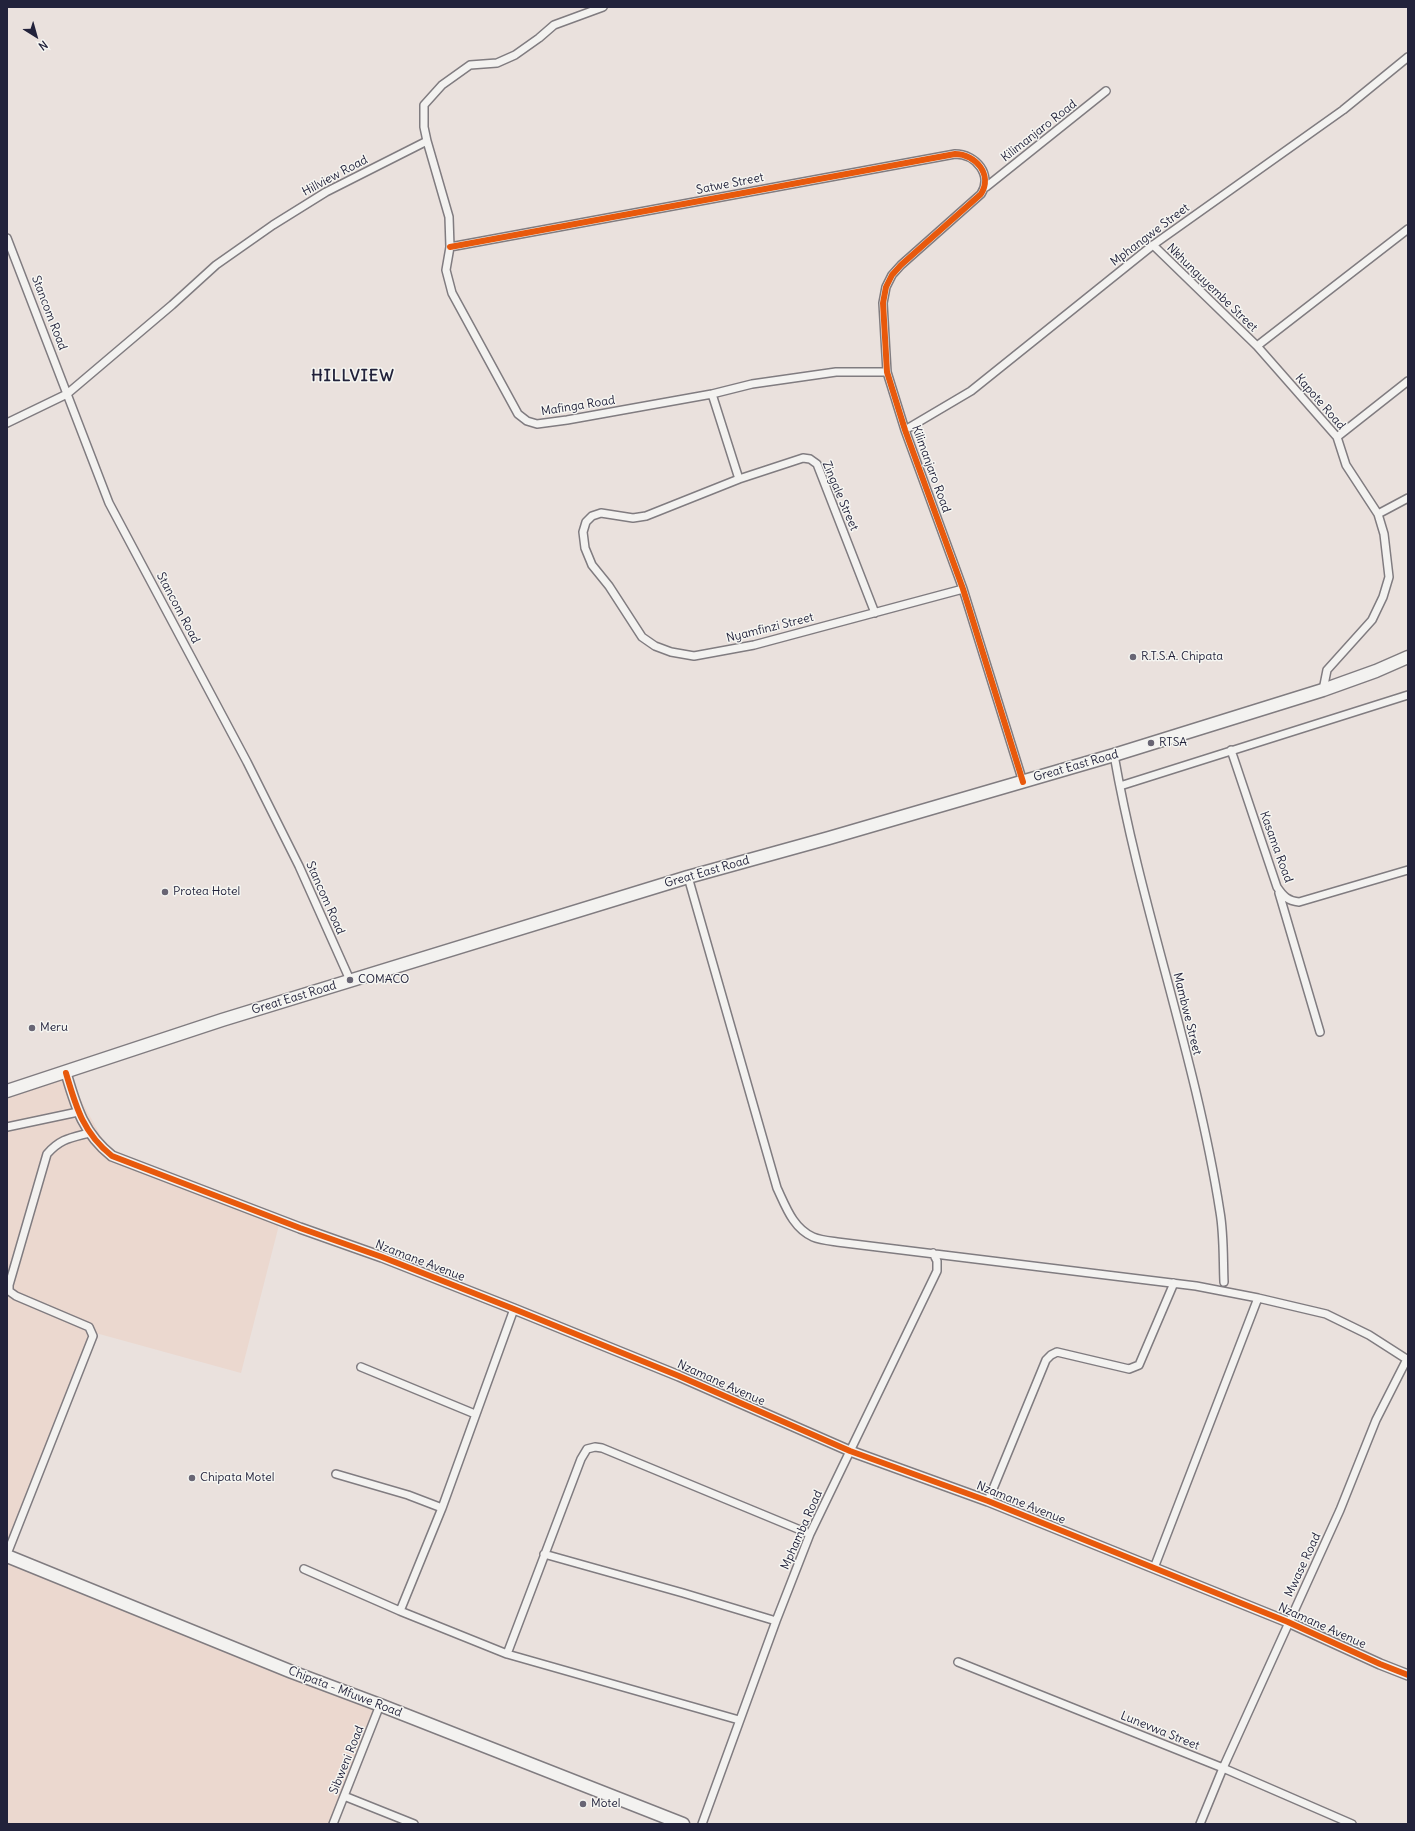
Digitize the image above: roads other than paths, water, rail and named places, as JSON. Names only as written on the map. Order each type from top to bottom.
[{"type":"main road","name":"Great East Road","points":[[7,1091],[66,1073],[222,1020],[688,877],[829,838],[1114,755],[1323,690],[1376,671],[1408,657]]},
{"type":"main road","name":"Chipata - Mfuwe Road","points":[[7,1555],[292,1672],[683,1824]]},
{"type":"street","points":[[427,141],[424,127],[424,105],[442,85],[470,65],[497,63],[515,55],[539,38],[554,24],[603,7]]},
{"type":"street","name":"Mphangwe Street","points":[[905,430],[971,391],[1152,244],[1343,110],[1408,57]]},
{"type":"street","name":"Kilimanjaro Road","points":[[1023,782],[963,589],[905,430],[887,372],[883,303],[886,287],[892,275],[901,265],[981,194],[986,187],[1106,91]]},
{"type":"street","name":"Mafinga Road","points":[[427,141],[449,217],[450,247],[446,270],[452,293],[518,414],[527,421],[537,424],[567,420],[712,394],[752,384],[836,372],[887,372]]},
{"type":"street","name":"Hillview Road","points":[[7,423],[67,394],[216,265],[272,225],[326,192],[427,141]]},
{"type":"street","name":"Satwe Street","points":[[450,247],[955,154],[963,154],[971,157],[981,168],[986,179],[986,187]]},
{"type":"street","points":[[1257,346],[1408,229]]},
{"type":"street","name":"Stancom Road","points":[[7,238],[109,502],[247,762],[299,866],[350,980]]},
{"type":"street","name":"Nkhunguyembe Street","points":[[1152,244],[1257,346]]},
{"type":"street","name":"Kapote Road","points":[[1257,346],[1337,437],[1346,465],[1378,514],[1384,534],[1389,577],[1383,597],[1372,620],[1327,670],[1323,690]]},
{"type":"street","points":[[1337,437],[1408,382]]},
{"type":"street","points":[[712,394],[739,479]]},
{"type":"street","name":"Zingale Street","points":[[609,586],[592,565],[585,548],[583,532],[586,522],[592,516],[601,513],[633,518],[646,516],[739,479],[802,458],[810,459],[817,464],[875,612]]},
{"type":"street","points":[[1378,514],[1408,498]]},
{"type":"street","name":"Nyamfinzi Street","points":[[609,586],[642,637],[655,646],[671,652],[694,656],[754,645],[963,589]]},
{"type":"street","points":[[1120,786],[1408,695]]},
{"type":"street","name":"Kasama Road","points":[[1231,750],[1277,887],[1283,896],[1290,901],[1299,902],[1408,870]]},
{"type":"street","name":"Mambwe Street","points":[[1114,755],[1120,786],[1199,1105],[1220,1214],[1224,1282]]},
{"type":"street","points":[[688,877],[777,1188],[789,1214],[801,1230],[814,1237],[837,1242],[1174,1283],[1258,1298],[1326,1314],[1369,1335],[1407,1359]]},
{"type":"street","points":[[1277,887],[1320,1032]]},
{"type":"street","name":"Nzamane Avenue","points":[[66,1073],[78,1112],[89,1133],[100,1146],[112,1156],[300,1228],[382,1257],[514,1309],[679,1376],[850,1451],[988,1501],[1288,1622],[1380,1664],[1408,1675]]},
{"type":"street","points":[[7,1126],[78,1112]]},
{"type":"street","points":[[7,1555],[93,1336],[89,1327],[16,1296],[9,1291],[9,1285],[47,1154],[55,1145],[64,1139],[89,1133]]},
{"type":"street","name":"Mphamba Road","points":[[702,1824],[739,1720],[810,1534],[937,1271],[937,1261],[933,1253]]},
{"type":"street","points":[[988,1501],[1046,1360],[1050,1355],[1057,1352],[1129,1369],[1135,1368],[1139,1365],[1174,1283]]},
{"type":"street","points":[[1154,1568],[1258,1298]]},
{"type":"street","points":[[400,1611],[442,1508],[514,1309]]},
{"type":"street","name":"Mwase Road","points":[[1200,1824],[1223,1768],[1288,1622],[1340,1510],[1376,1420],[1407,1359]]},
{"type":"street","points":[[361,1367],[475,1414]]},
{"type":"street","points":[[507,1654],[581,1459],[587,1450],[595,1447],[602,1448],[810,1534]]},
{"type":"street","points":[[336,1474],[408,1495],[442,1508]]},
{"type":"street","points":[[544,1554],[683,1592],[776,1621]]},
{"type":"street","points":[[304,1569],[400,1611],[507,1654],[739,1720]]},
{"type":"street","name":"Lunevwa Street","points":[[958,1662],[1223,1768],[1352,1824]]},
{"type":"street","name":"Sibweni Road","points":[[333,1824],[380,1705]]},
{"type":"street","points":[[344,1796],[414,1824]]},
{"type":"place","name":"R.T.S.A. Chipata","points":[[1133,657]]},
{"type":"place","name":"RTSA","points":[[1151,743]]},
{"type":"place","name":"Protea Hotel","points":[[165,892]]},
{"type":"place","name":"COMACO","points":[[350,980]]},
{"type":"place","name":"Meru","points":[[32,1028]]},
{"type":"place","name":"Chipata Motel","points":[[192,1478]]},
{"type":"place","name":"Motel","points":[[583,1804]]},
{"type":"district","name":"HILLVIEW","points":[[353,376]]}]
